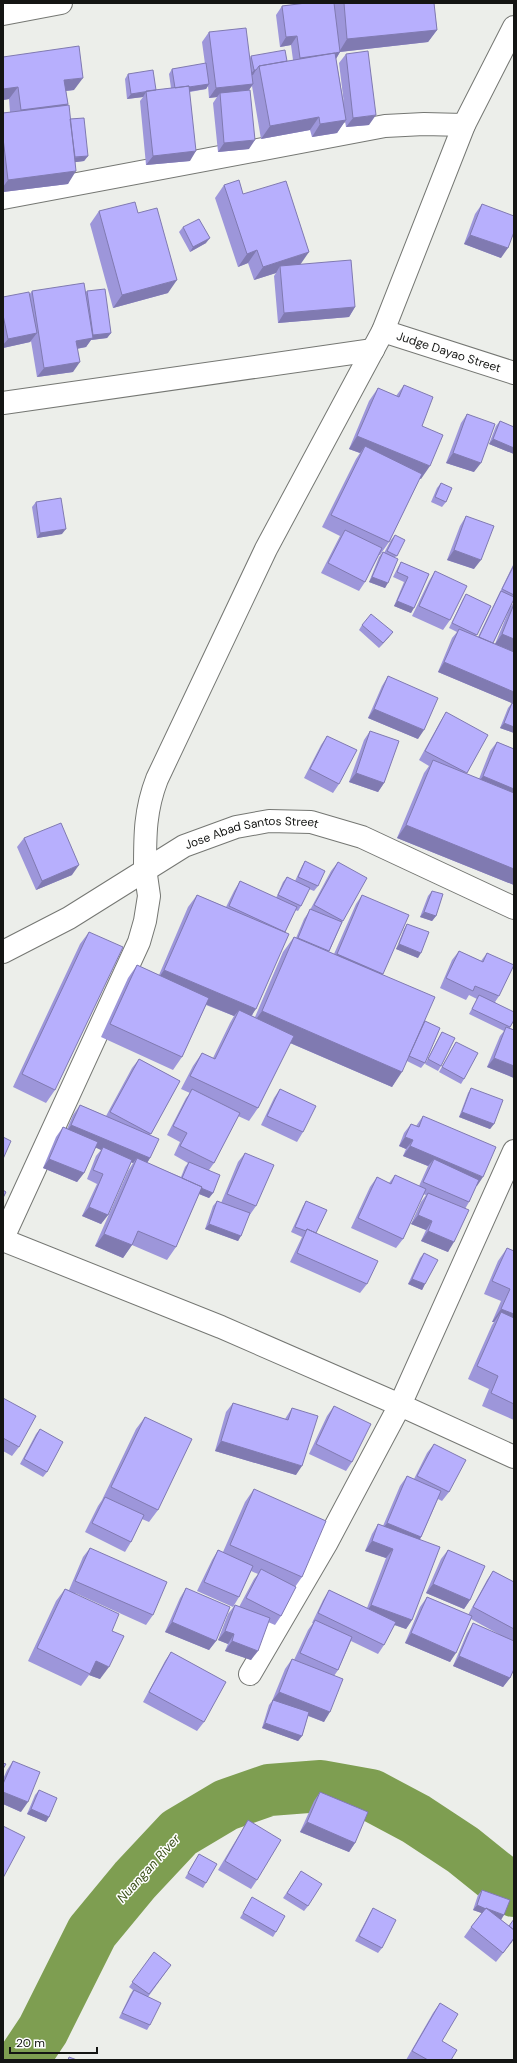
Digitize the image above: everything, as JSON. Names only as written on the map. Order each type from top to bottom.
[{"type":"street","points":[[3,14],[60,3]]},
{"type":"street","points":[[514,27],[464,125],[378,340],[266,549],[157,779],[150,799],[146,820],[145,868],[149,896],[145,921],[139,942],[3,1239],[221,1327],[400,1405],[514,1457]]},
{"type":"street","points":[[3,198],[378,127],[424,124],[464,125]]},
{"type":"street","points":[[3,403],[378,340]]},
{"type":"street","name":"Judge Dayao Street","points":[[378,340],[514,373]]},
{"type":"street","name":"Jose Abad Santos Street","points":[[3,952],[69,918],[145,868],[184,846],[236,827],[269,821],[311,822],[362,837],[514,908]]},
{"type":"street","points":[[250,1674],[326,1544],[400,1405],[514,1151]]},
{"type":"building","points":[[306,3],[334,3],[340,52],[300,58],[297,36],[286,37],[282,6]]},
{"type":"building","points":[[344,3],[434,3],[437,30],[347,39]]},
{"type":"building","points":[[246,28],[253,84],[216,88],[209,32]]},
{"type":"building","points":[[79,46],[83,78],[64,80],[68,104],[21,110],[18,87],[3,89],[3,57]]},
{"type":"building","points":[[285,50],[287,61],[259,66],[256,70],[254,70],[251,56]]},
{"type":"building","points":[[368,51],[376,115],[353,118],[346,54]]},
{"type":"building","points":[[335,53],[346,120],[320,124],[319,117],[270,126],[259,66]]},
{"type":"building","points":[[206,63],[209,84],[175,88],[172,69]]},
{"type":"building","points":[[153,70],[156,90],[131,94],[128,74]]},
{"type":"building","points":[[189,86],[196,151],[153,156],[146,91]]},
{"type":"building","points":[[250,90],[255,140],[224,143],[220,93]]},
{"type":"building","points":[[69,105],[76,171],[8,180],[3,138],[3,113]]},
{"type":"building","points":[[84,118],[88,156],[75,157],[70,119]]},
{"type":"building","points":[[239,180],[243,194],[286,181],[309,252],[263,267],[257,250],[247,254],[224,185]]},
{"type":"building","points":[[135,202],[138,213],[157,208],[177,280],[122,295],[99,211]]},
{"type":"building","points":[[482,204],[514,216],[514,232],[508,248],[470,235]]},
{"type":"building","points":[[199,219],[210,238],[193,247],[183,227]]},
{"type":"building","points":[[351,260],[355,307],[284,313],[280,266]]},
{"type":"building","points":[[84,283],[93,338],[76,341],[80,362],[44,368],[32,291]]},
{"type":"building","points":[[105,289],[111,333],[93,335],[87,291]]},
{"type":"building","points":[[29,292],[37,333],[8,339],[3,315],[3,297]]},
{"type":"building","points":[[404,385],[433,397],[422,426],[443,435],[430,466],[357,436],[378,388],[399,397]]},
{"type":"building","points":[[467,414],[495,424],[481,463],[453,453]]},
{"type":"building","points":[[500,421],[514,427],[514,448],[493,439]]},
{"type":"building","points":[[365,446],[422,474],[389,542],[331,515]]},
{"type":"building","points":[[441,483],[452,488],[446,502],[435,497]]},
{"type":"building","points":[[61,498],[66,529],[40,533],[36,502]]},
{"type":"building","points":[[466,516],[494,526],[481,560],[454,550]]},
{"type":"building","points":[[345,530],[382,548],[365,582],[328,563]]},
{"type":"building","points":[[395,535],[405,540],[397,556],[387,551]]},
{"type":"building","points":[[383,552],[398,559],[388,583],[372,577]]},
{"type":"building","points":[[401,562],[429,574],[414,608],[397,601],[408,577],[397,572]]},
{"type":"building","points":[[514,565],[514,595],[502,589]]},
{"type":"building","points":[[435,571],[467,586],[450,620],[419,606]]},
{"type":"building","points":[[501,591],[514,597],[514,599],[493,643],[479,637]]},
{"type":"building","points":[[466,594],[491,606],[477,635],[452,623]]},
{"type":"building","points":[[514,604],[514,639],[502,634]]},
{"type":"building","points":[[371,614],[393,632],[383,643],[362,625]]},
{"type":"building","points":[[459,629],[514,652],[514,692],[444,662]]},
{"type":"building","points":[[388,676],[438,698],[424,730],[374,709]]},
{"type":"building","points":[[512,703],[514,704],[514,727],[504,723]]},
{"type":"building","points":[[446,712],[488,735],[467,773],[425,751]]},
{"type":"building","points":[[370,731],[399,741],[384,783],[356,773]]},
{"type":"building","points":[[327,736],[357,750],[339,784],[310,769]]},
{"type":"building","points":[[497,742],[514,749],[514,789],[483,776]]},
{"type":"building","points":[[433,760],[514,793],[514,869],[406,825]]},
{"type":"building","points":[[61,823],[79,865],[42,881],[24,838]]},
{"type":"building","points":[[305,861],[325,871],[318,886],[298,877]]},
{"type":"building","points":[[338,862],[367,878],[343,921],[314,905]]},
{"type":"building","points":[[287,877],[310,888],[301,906],[278,895]]},
{"type":"building","points":[[240,881],[297,907],[285,932],[229,906]]},
{"type":"building","points":[[432,891],[443,894],[436,916],[424,912]]},
{"type":"building","points":[[197,895],[289,934],[256,1009],[164,970]]},
{"type":"building","points":[[362,895],[409,915],[383,974],[337,954]]},
{"type":"building","points":[[310,909],[342,922],[329,951],[298,938]]},
{"type":"building","points":[[407,924],[429,932],[421,953],[399,944]]},
{"type":"building","points":[[89,932],[123,947],[55,1090],[22,1074]]},
{"type":"building","points":[[294,937],[435,997],[402,1072],[262,1011]]},
{"type":"building","points":[[459,951],[483,962],[487,953],[514,965],[499,996],[475,986],[473,991],[446,978]]},
{"type":"building","points":[[137,965],[209,998],[182,1057],[110,1024]]},
{"type":"building","points":[[479,995],[514,1012],[514,1020],[510,1027],[472,1009]]},
{"type":"building","points":[[239,1010],[294,1036],[258,1108],[190,1076],[202,1053],[215,1059]]},
{"type":"building","points":[[425,1021],[440,1028],[425,1063],[409,1056]]},
{"type":"building","points":[[506,1027],[514,1030],[514,1066],[494,1058]]},
{"type":"building","points":[[442,1032],[455,1038],[441,1066],[428,1059]]},
{"type":"building","points":[[456,1042],[478,1053],[464,1079],[442,1067]]},
{"type":"building","points":[[139,1059],[180,1081],[151,1134],[110,1112]]},
{"type":"building","points":[[471,1088],[503,1100],[494,1124],[462,1112]]},
{"type":"building","points":[[192,1089],[240,1113],[214,1163],[180,1146],[187,1133],[173,1126]]},
{"type":"building","points":[[280,1089],[316,1106],[303,1132],[267,1116]]},
{"type":"building","points":[[80,1105],[159,1139],[150,1158],[71,1125]]},
{"type":"building","points":[[423,1116],[496,1147],[483,1177],[410,1146],[413,1140],[405,1137],[411,1124],[419,1127]]},
{"type":"building","points":[[63,1127],[98,1142],[84,1173],[49,1159]]},
{"type":"building","points":[[3,1137],[11,1141],[3,1159]]},
{"type":"building","points":[[103,1147],[132,1160],[108,1215],[89,1207],[103,1174],[93,1170]]},
{"type":"building","points":[[245,1153],[274,1165],[256,1206],[227,1194]]},
{"type":"building","points":[[137,1158],[202,1187],[176,1247],[138,1231],[132,1245],[104,1234]]},
{"type":"building","points":[[434,1159],[479,1180],[469,1202],[423,1182]]},
{"type":"building","points":[[189,1162],[220,1175],[213,1193],[182,1178]]},
{"type":"building","points":[[395,1175],[426,1189],[403,1239],[358,1218],[377,1177],[391,1184]]},
{"type":"building","points":[[3,1190],[6,1192],[3,1198]]},
{"type":"building","points":[[428,1193],[469,1210],[454,1242],[428,1231],[432,1221],[418,1215]]},
{"type":"building","points":[[217,1201],[250,1213],[241,1236],[209,1224]]},
{"type":"building","points":[[306,1201],[327,1210],[316,1233],[307,1229],[306,1231],[295,1227]]},
{"type":"building","points":[[307,1229],[378,1261],[367,1284],[297,1253]]},
{"type":"building","points":[[507,1248],[514,1251],[514,1314],[501,1309],[510,1289],[492,1281]]},
{"type":"building","points":[[424,1253],[438,1260],[425,1284],[412,1279]]},
{"type":"building","points":[[501,1312],[514,1318],[514,1404],[491,1393],[498,1376],[477,1366]]},
{"type":"building","points":[[3,1398],[36,1416],[19,1447],[3,1438]]},
{"type":"building","points":[[233,1403],[288,1420],[292,1408],[318,1416],[302,1466],[221,1441]]},
{"type":"building","points":[[334,1406],[371,1424],[352,1462],[316,1444]]},
{"type":"building","points":[[145,1417],[192,1439],[158,1510],[111,1487]]},
{"type":"building","points":[[40,1429],[63,1442],[47,1472],[24,1459]]},
{"type":"building","points":[[434,1444],[466,1460],[449,1492],[417,1476]]},
{"type":"building","points":[[407,1476],[441,1491],[421,1537],[387,1523]]},
{"type":"building","points":[[254,1489],[326,1521],[302,1577],[230,1545]]},
{"type":"building","points":[[105,1497],[144,1515],[131,1542],[92,1523]]},
{"type":"building","points":[[378,1524],[440,1547],[412,1620],[371,1605],[393,1549],[372,1541]]},
{"type":"building","points":[[90,1548],[167,1582],[153,1615],[75,1581]]},
{"type":"building","points":[[218,1550],[253,1566],[239,1597],[204,1582]]},
{"type":"building","points":[[448,1550],[485,1566],[470,1600],[433,1584]]},
{"type":"building","points":[[261,1569],[296,1587],[281,1616],[246,1598]]},
{"type":"building","points":[[493,1571],[514,1582],[514,1629],[473,1607]]},
{"type":"building","points":[[186,1588],[230,1607],[216,1641],[172,1622]]},
{"type":"building","points":[[65,1589],[119,1614],[112,1631],[124,1636],[109,1667],[96,1661],[90,1674],[37,1648]]},
{"type":"building","points":[[329,1590],[396,1622],[384,1645],[318,1613]]},
{"type":"building","points":[[427,1597],[472,1616],[456,1653],[411,1633]]},
{"type":"building","points":[[235,1605],[270,1618],[258,1651],[232,1641],[234,1634],[225,1631]]},
{"type":"building","points":[[315,1620],[352,1637],[338,1670],[300,1653]]},
{"type":"building","points":[[473,1623],[514,1641],[514,1669],[510,1678],[459,1656]]},
{"type":"building","points":[[171,1652],[226,1682],[204,1722],[149,1692]]},
{"type":"building","points":[[292,1659],[343,1679],[330,1712],[279,1692]]},
{"type":"building","points":[[273,1700],[309,1712],[302,1736],[265,1723]]},
{"type":"building","points":[[13,1761],[40,1772],[28,1802],[3,1792],[3,1784]]},
{"type":"building","points":[[39,1790],[57,1798],[49,1817],[31,1809]]},
{"type":"building","points":[[320,1792],[368,1812],[355,1843],[307,1822]]},
{"type":"building","points":[[248,1820],[281,1840],[257,1880],[225,1861]]},
{"type":"building","points":[[3,1826],[25,1837],[3,1878]]},
{"type":"building","points":[[199,1854],[217,1864],[206,1883],[188,1873]]},
{"type":"building","points":[[301,1871],[322,1884],[308,1906],[287,1893]]},
{"type":"building","points":[[482,1890],[510,1900],[504,1915],[477,1905]]},
{"type":"building","points":[[252,1897],[285,1916],[276,1932],[243,1913]]},
{"type":"building","points":[[373,1908],[396,1920],[382,1948],[359,1936]]},
{"type":"building","points":[[486,1908],[514,1930],[514,1938],[503,1953],[471,1927]]},
{"type":"building","points":[[514,1919],[514,1930],[509,1926]]},
{"type":"building","points":[[154,1952],[171,1965],[149,1994],[132,1982]]},
{"type":"building","points":[[134,1990],[161,2003],[150,2025],[122,2013]]},
{"type":"building","points":[[440,2003],[458,2014],[442,2041],[457,2050],[451,2060],[428,2060],[412,2051]]},
{"type":"building","points":[[69,2057],[77,2060],[68,2060]]},
{"type":"waterway","name":"Nuangan River","points":[[23,2060],[43,2030],[92,1932],[135,1880],[179,1833],[226,1805],[269,1790],[321,1786],[371,1795],[416,1819],[463,1850],[514,1891]]}]
